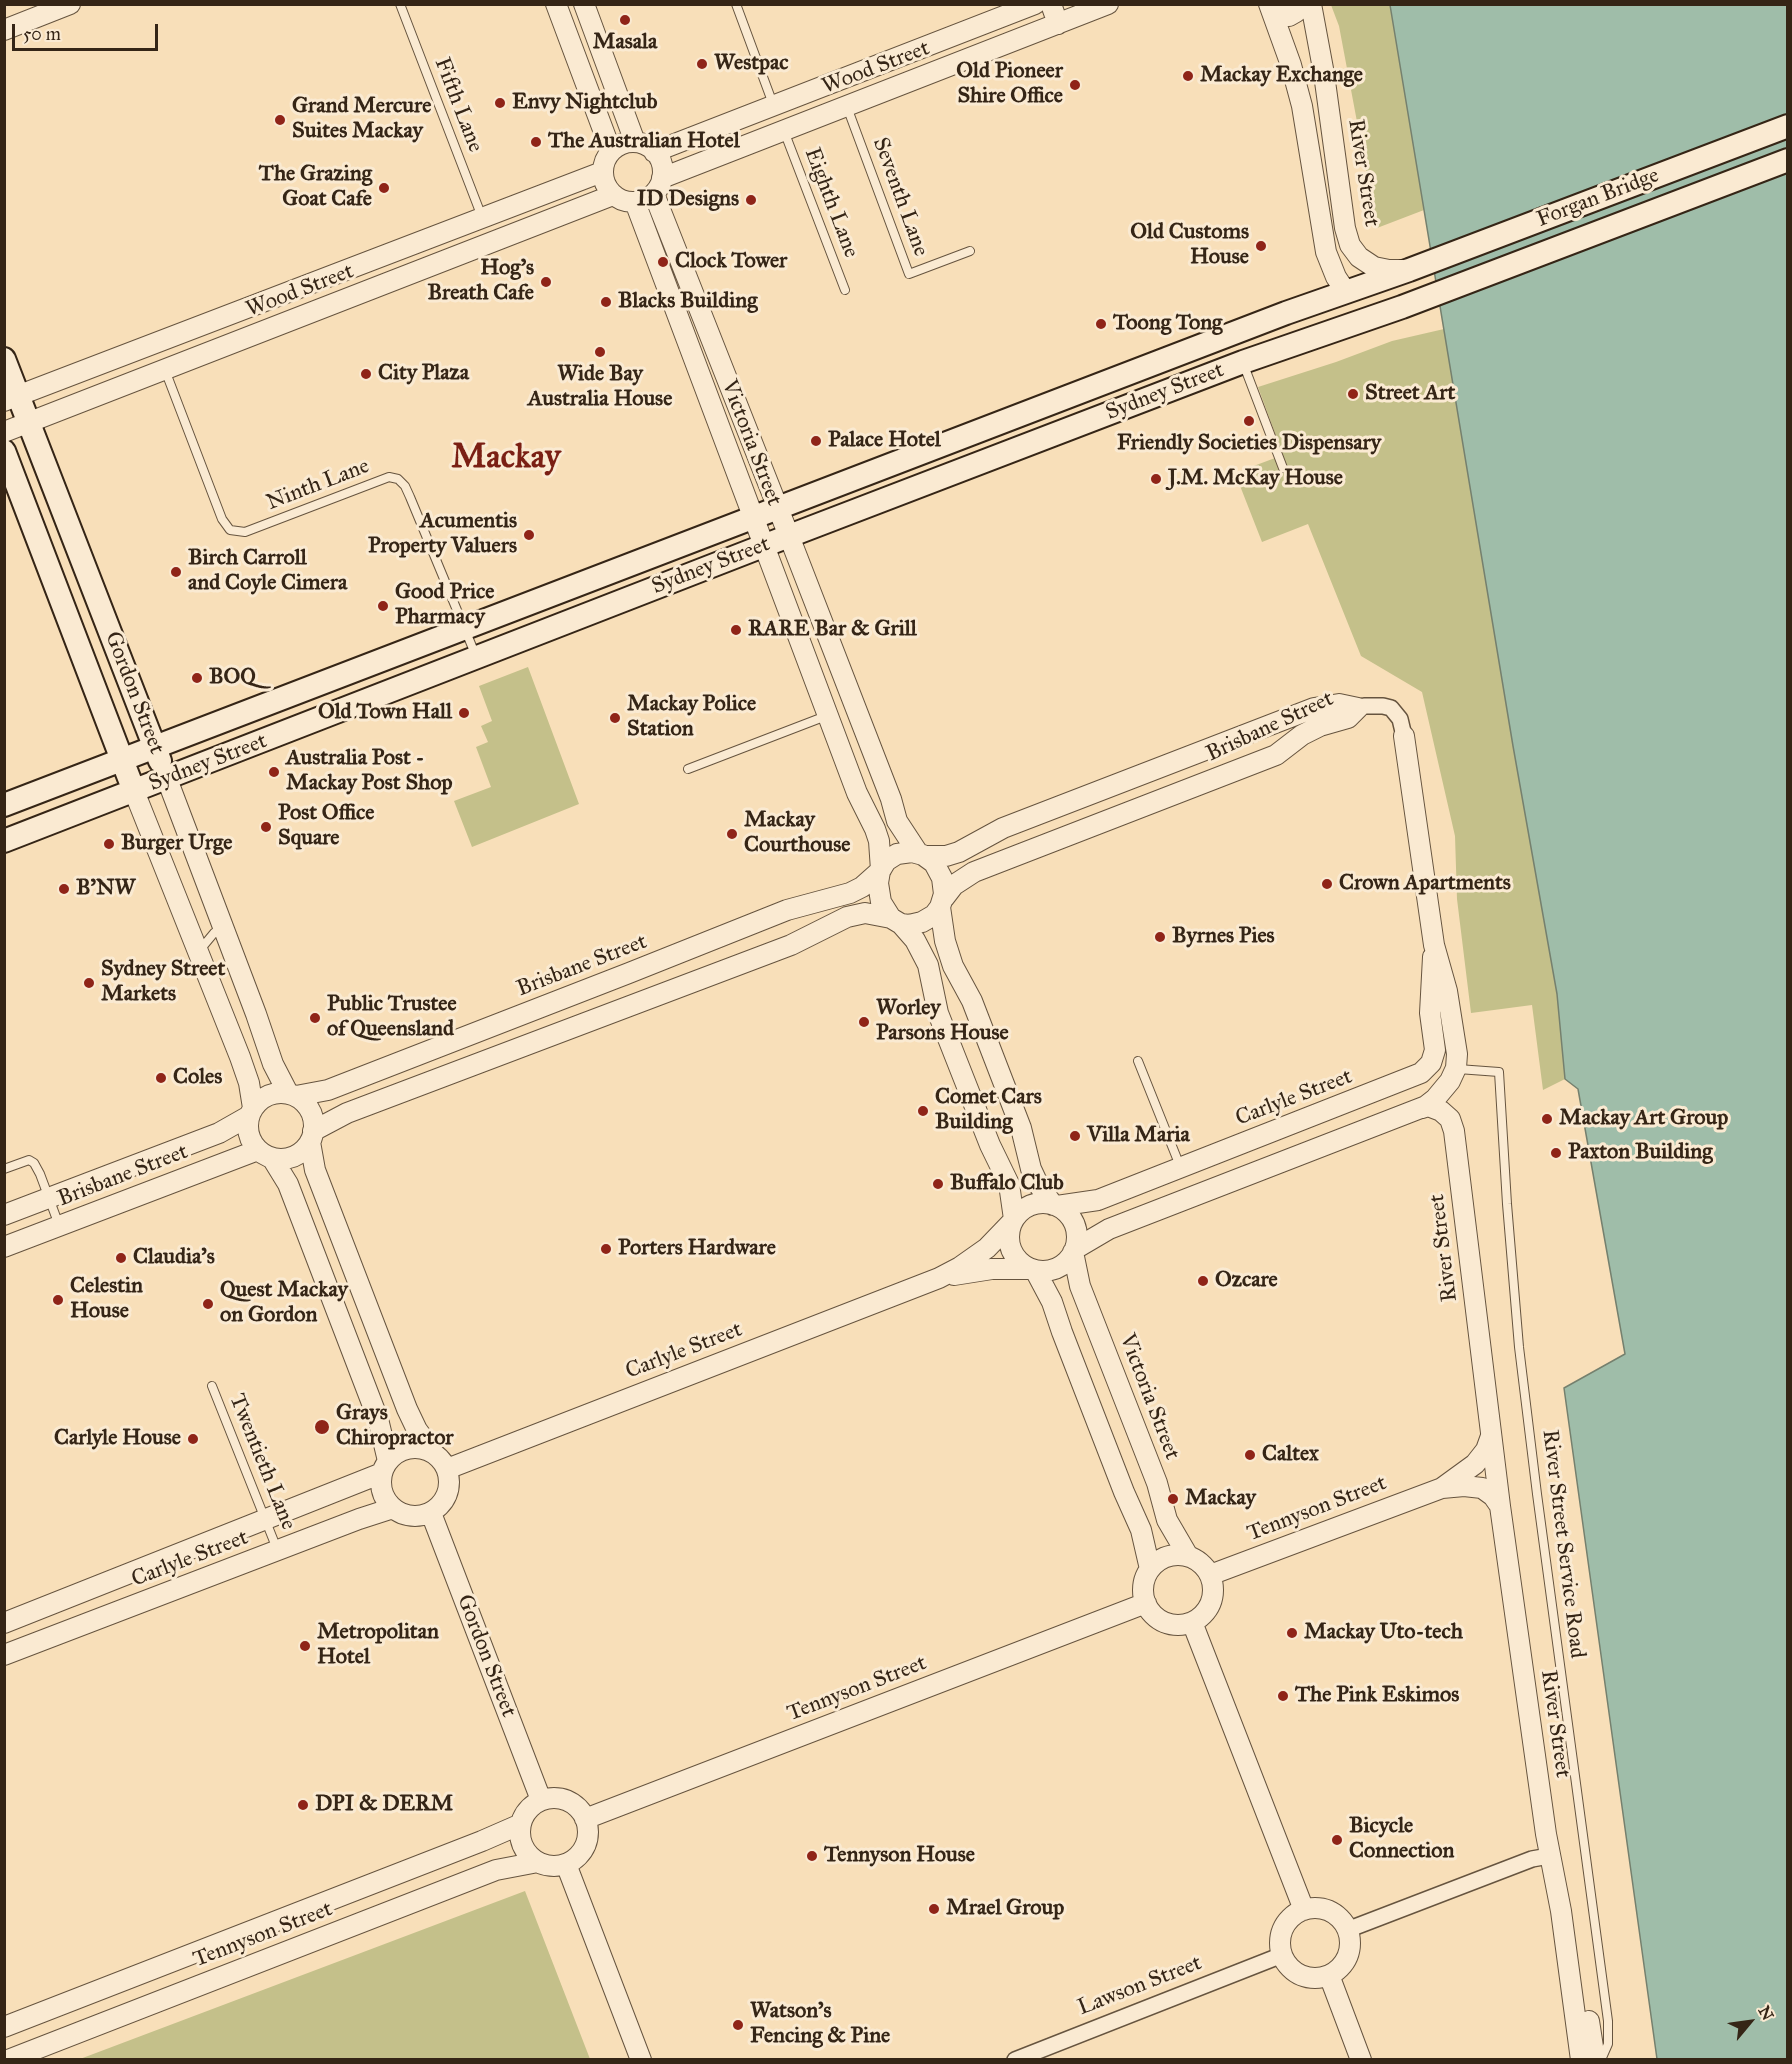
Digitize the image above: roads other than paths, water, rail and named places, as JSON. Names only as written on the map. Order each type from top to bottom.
[{"type":"main road","name":"Forgan Bridge","points":[[1409,270],[1788,126]]},
{"type":"main road","name":"Forgan Bridge","points":[[1411,304],[1788,160]]},
{"type":"main road","name":"Sydney Street","points":[[4,805],[1218,339],[1409,270]]},
{"type":"main road","points":[[1346,292],[1355,302],[1370,307],[1383,309],[1411,304]]},
{"type":"main road","name":"Sydney Street","points":[[4,841],[1243,362],[1411,304]]},
{"type":"main road","points":[[1218,339],[1243,362]]},
{"type":"main road","name":"Gordon Street","points":[[4,359],[12,399],[29,423],[167,778]]},
{"type":"main road","name":"Gordon Street","points":[[4,451],[134,791]]},
{"type":"street","points":[[4,30],[70,4]]},
{"type":"street","points":[[556,4],[611,151]]},
{"type":"street","points":[[584,4],[635,142]]},
{"type":"street","name":"Wood Street","points":[[654,152],[1035,4]]},
{"type":"street","points":[[1051,4],[1058,24]]},
{"type":"street","name":"Wood Street","points":[[658,186],[783,130],[1108,4]]},
{"type":"street","points":[[1269,4],[1278,13],[1289,16],[1296,12],[1297,4]]},
{"type":"street","points":[[1269,4],[1302,106],[1326,252],[1346,292]]},
{"type":"street","name":"River Street","points":[[1311,4],[1350,244],[1359,257],[1374,267],[1409,270]]},
{"type":"street","points":[[930,45],[939,70]]},
{"type":"street","points":[[837,81],[847,106]]},
{"type":"street","points":[[774,105],[783,130]]},
{"type":"street","points":[[635,142],[654,152],[662,169],[658,186],[648,198],[627,202],[613,195],[602,172],[611,151],[626,143],[635,142]]},
{"type":"street","name":"Wood Street","points":[[12,399],[602,172]]},
{"type":"street","name":"Victoria Street","points":[[658,186],[778,509],[891,799],[897,821],[922,855]]},
{"type":"street","name":"Wood Street","points":[[4,432],[613,195]]},
{"type":"street","name":"Victoria Street","points":[[634,202],[859,799],[875,830],[879,841],[880,871]]},
{"type":"street","name":"Brisbane Street","points":[[922,855],[946,856],[959,852],[1003,828],[1326,705],[1345,704],[1361,707]]},
{"type":"street","points":[[1034,1270],[1055,1269],[1067,1261],[1074,1251],[1109,1229],[1416,1110],[1432,1102],[1443,1090],[1456,1068],[1457,1054],[1447,991],[1434,945],[1400,719],[1391,708],[1361,707]]},
{"type":"street","name":"Brisbane Street","points":[[942,903],[950,888],[980,869],[1276,755],[1313,729],[1348,718],[1361,707]]},
{"type":"street","points":[[1276,723],[1285,730],[1288,738],[1287,747]]},
{"type":"street","name":"Gordon Street","points":[[167,778],[273,1064],[292,1095]]},
{"type":"street","name":"Gordon Street","points":[[134,791],[249,1083],[251,1112]]},
{"type":"street","points":[[1055,1206],[1038,1184],[1031,1169],[1021,1128],[976,1012],[950,958],[943,932],[942,878],[936,867],[922,855],[909,852],[897,854],[886,861],[880,871],[878,888],[880,897],[896,921],[915,940],[928,965],[938,1013],[990,1145],[1009,1184],[1013,1220],[1009,1235],[1011,1250],[1020,1262],[1034,1270],[1052,1302],[1141,1530],[1150,1569]]},
{"type":"street","name":"Brisbane Street","points":[[292,1095],[328,1090],[787,910],[850,893],[880,871]]},
{"type":"street","points":[[265,1154],[283,1159],[294,1156],[303,1150],[311,1136],[347,1113],[791,945],[847,917],[865,914],[909,926],[934,915],[942,903]]},
{"type":"street","name":"Carlyle Street","points":[[1055,1206],[1098,1200],[1421,1073],[1433,1059],[1435,1047],[1430,1010],[1434,945]]},
{"type":"street","points":[[1400,1082],[1411,1084],[1417,1092],[1419,1102],[1416,1110]]},
{"type":"street","points":[[278,1093],[292,1095],[304,1102],[310,1111],[313,1121],[311,1136],[315,1170],[406,1409],[417,1430],[447,1469],[450,1479],[449,1489],[445,1498],[431,1513],[421,1516],[401,1513],[393,1508],[382,1492],[385,1443],[374,1407],[288,1184],[249,1134],[251,1112],[260,1100],[278,1093]]},
{"type":"street","name":"River Street","points":[[1416,1110],[1428,1106],[1442,1111],[1450,1119],[1454,1131],[1500,1506],[1549,1856],[1561,1911],[1581,2060]]},
{"type":"street","name":"Brisbane Street","points":[[4,1215],[219,1133],[251,1112]]},
{"type":"street","name":"Brisbane Street","points":[[4,1247],[265,1154]]},
{"type":"street","points":[[1013,1220],[1022,1210],[1031,1205],[1042,1203],[1063,1210],[1072,1221],[1076,1234],[1074,1251]]},
{"type":"street","name":"Carlyle Street","points":[[447,1469],[939,1278],[960,1267],[987,1248],[1013,1220]]},
{"type":"street","name":"Victoria Street","points":[[1074,1251],[1080,1286],[1157,1483],[1167,1520],[1188,1556]]},
{"type":"street","name":"Carlyle Street","points":[[939,1278],[992,1269],[1034,1270]]},
{"type":"street","name":"Tennyson Street","points":[[1442,1488],[1475,1464],[1486,1450],[1491,1435]]},
{"type":"street","points":[[385,1467],[404,1449],[414,1447],[433,1452]]},
{"type":"street","name":"Carlyle Street","points":[[4,1623],[266,1520],[385,1467]]},
{"type":"street","name":"Tennyson Street","points":[[1210,1575],[1442,1488],[1464,1486],[1482,1488],[1493,1496],[1500,1506]]},
{"type":"street","name":"Carlyle Street","points":[[4,1655],[365,1516],[393,1508]]},
{"type":"street","name":"Gordon Street","points":[[431,1513],[542,1800]]},
{"type":"street","points":[[1167,1556],[1188,1556],[1197,1561],[1210,1575],[1213,1586],[1209,1607],[1202,1616],[1182,1625],[1160,1620],[1151,1612],[1146,1603],[1144,1585],[1150,1569],[1167,1556]]},
{"type":"street","name":"Tennyson Street","points":[[585,1819],[1146,1603]]},
{"type":"street","points":[[1192,1622],[1304,1910]]},
{"type":"street","points":[[552,1798],[572,1803],[585,1819],[588,1830],[587,1840],[576,1858],[566,1864],[557,1866],[538,1862],[529,1856],[522,1846],[521,1824],[532,1806],[542,1800],[552,1798]]},
{"type":"street","name":"Tennyson Street","points":[[4,2027],[483,1842],[521,1824]]},
{"type":"street","points":[[1347,1930],[1532,1859],[1549,1856]]},
{"type":"street","name":"River Street","points":[[1549,1856],[1561,1867],[1568,1884],[1595,2060]]},
{"type":"street","name":"Tennyson Street","points":[[8,2060],[496,1870],[538,1862]]},
{"type":"street","points":[[566,1864],[641,2060]]},
{"type":"street","points":[[1325,1909],[1342,1921],[1347,1930],[1350,1940],[1349,1951],[1345,1961],[1329,1975],[1318,1978],[1307,1977],[1288,1965],[1282,1955],[1281,1933],[1294,1914],[1304,1910],[1325,1909]]},
{"type":"street","points":[[277,1921],[289,1951]]},
{"type":"street","name":"Lawson Street","points":[[1015,2060],[1282,1955]]},
{"type":"street","points":[[1329,1975],[1361,2060]]},
{"type":"street","points":[[138,1976],[149,2005]]},
{"type":"lane","name":"Fifth Lane","points":[[400,4],[483,218]]},
{"type":"lane","points":[[736,4],[774,105]]},
{"type":"lane","name":"Seventh Lane","points":[[847,106],[909,274],[970,251]]},
{"type":"lane","name":"Eighth Lane","points":[[783,130],[845,290]]},
{"type":"lane","points":[[1243,362],[1283,468]]},
{"type":"lane","name":"Ninth Lane","points":[[165,369],[222,519],[230,530],[245,532],[389,477],[398,479],[405,486],[410,497],[476,658]]},
{"type":"lane","points":[[688,769],[827,715]]},
{"type":"lane","points":[[198,952],[213,933],[223,927]]},
{"type":"lane","points":[[1138,1061],[1180,1167]]},
{"type":"lane","name":"River Street Service Road","points":[[1456,1068],[1499,1072],[1519,1347],[1538,1506],[1608,2020],[1608,2044],[1601,2060]]},
{"type":"lane","points":[[4,1169],[29,1160],[34,1163],[60,1226]]},
{"type":"lane","name":"Twentieth Lane","points":[[212,1386],[278,1551]]},
{"type":"place","name":"Masala","points":[[625,20]]},
{"type":"place","name":"Westpac","points":[[702,64]]},
{"type":"place","name":"Mackay Exchange","points":[[1188,76]]},
{"type":"place","name":"Old Pioneer Shire Office","points":[[1075,85]]},
{"type":"place","name":"Envy Nightclub","points":[[500,103]]},
{"type":"place","name":"Grand Mercure Suites Mackay","points":[[280,120]]},
{"type":"place","name":"The Australian Hotel","points":[[536,142]]},
{"type":"place","name":"The Grazing Goat Cafe","points":[[384,188]]},
{"type":"place","name":"ID Designs","points":[[751,200]]},
{"type":"place","name":"Old Customs House","points":[[1261,246]]},
{"type":"place","name":"Clock Tower","points":[[663,262]]},
{"type":"place","name":"Hog's Breath Cafe","points":[[546,282]]},
{"type":"place","name":"Blacks Building","points":[[606,302]]},
{"type":"place","name":"Toong Tong","points":[[1101,324]]},
{"type":"place","name":"Wide Bay Australia House","points":[[600,352]]},
{"type":"place","name":"City Plaza","points":[[366,374]]},
{"type":"place","name":"Street Art","points":[[1353,394]]},
{"type":"place","name":"Friendly Societies Dispensary","points":[[1249,421]]},
{"type":"place","name":"Palace Hotel","points":[[816,441]]},
{"type":"place","name":"J.M. McKay House","points":[[1156,479]]},
{"type":"place","name":"Acumentis Property Valuers","points":[[529,535]]},
{"type":"place","name":"Birch Carroll and Coyle Cimera","points":[[176,572]]},
{"type":"place","name":"Good Price Pharmacy","points":[[383,606]]},
{"type":"place","name":"RARE Bar & Grill","points":[[736,630]]},
{"type":"place","name":"BOQ","points":[[197,678]]},
{"type":"place","name":"Old Town Hall","points":[[464,713]]},
{"type":"place","name":"Mackay Police Station","points":[[615,718]]},
{"type":"place","name":"Australia Post - Mackay Post Shop","points":[[274,772]]},
{"type":"place","name":"Post Office Square","points":[[266,827]]},
{"type":"place","name":"Mackay Courthouse","points":[[732,834]]},
{"type":"place","name":"Burger Urge","points":[[109,844]]},
{"type":"place","name":"Crown Apartments","points":[[1327,884]]},
{"type":"place","name":"B'NW","points":[[64,889]]},
{"type":"place","name":"Byrnes Pies","points":[[1160,937]]},
{"type":"place","name":"Sydney Street Markets","points":[[89,983]]},
{"type":"place","name":"Public Trustee of Queensland","points":[[315,1018]]},
{"type":"place","name":"Worley Parsons House","points":[[864,1022]]},
{"type":"place","name":"Coles","points":[[161,1078]]},
{"type":"place","name":"Comet Cars Building","points":[[923,1111]]},
{"type":"place","name":"Mackay Art Group","points":[[1547,1119]]},
{"type":"place","name":"Villa Maria","points":[[1075,1136]]},
{"type":"place","name":"Paxton Building","points":[[1556,1153]]},
{"type":"place","name":"Buffalo Club","points":[[938,1184]]},
{"type":"place","name":"Porters Hardware","points":[[606,1249]]},
{"type":"place","name":"Claudia's","points":[[121,1258]]},
{"type":"place","name":"Ozcare","points":[[1203,1281]]},
{"type":"place","name":"Celestin House","points":[[58,1300]]},
{"type":"place","name":"Quest Mackay on Gordon","points":[[208,1304]]},
{"type":"place","name":"Grays Chiropractor","points":[[322,1427]]},
{"type":"place","name":"Carlyle House","points":[[193,1439]]},
{"type":"place","name":"Caltex","points":[[1250,1455]]},
{"type":"place","name":"Mackay","points":[[1173,1499]]},
{"type":"place","name":"Mackay Uto-tech","points":[[1292,1633]]},
{"type":"place","name":"Metropolitan Hotel","points":[[305,1646]]},
{"type":"place","name":"The Pink Eskimos","points":[[1283,1696]]},
{"type":"place","name":"DPI & DERM","points":[[303,1805]]},
{"type":"place","name":"Bicycle Connection","points":[[1337,1840]]},
{"type":"place","name":"Tennyson House","points":[[812,1856]]},
{"type":"place","name":"Mrael Group","points":[[934,1909]]},
{"type":"place","name":"Watson's Fencing & Pine","points":[[738,2025]]},
{"type":"district","name":"Mackay","points":[[506,459]]}]
